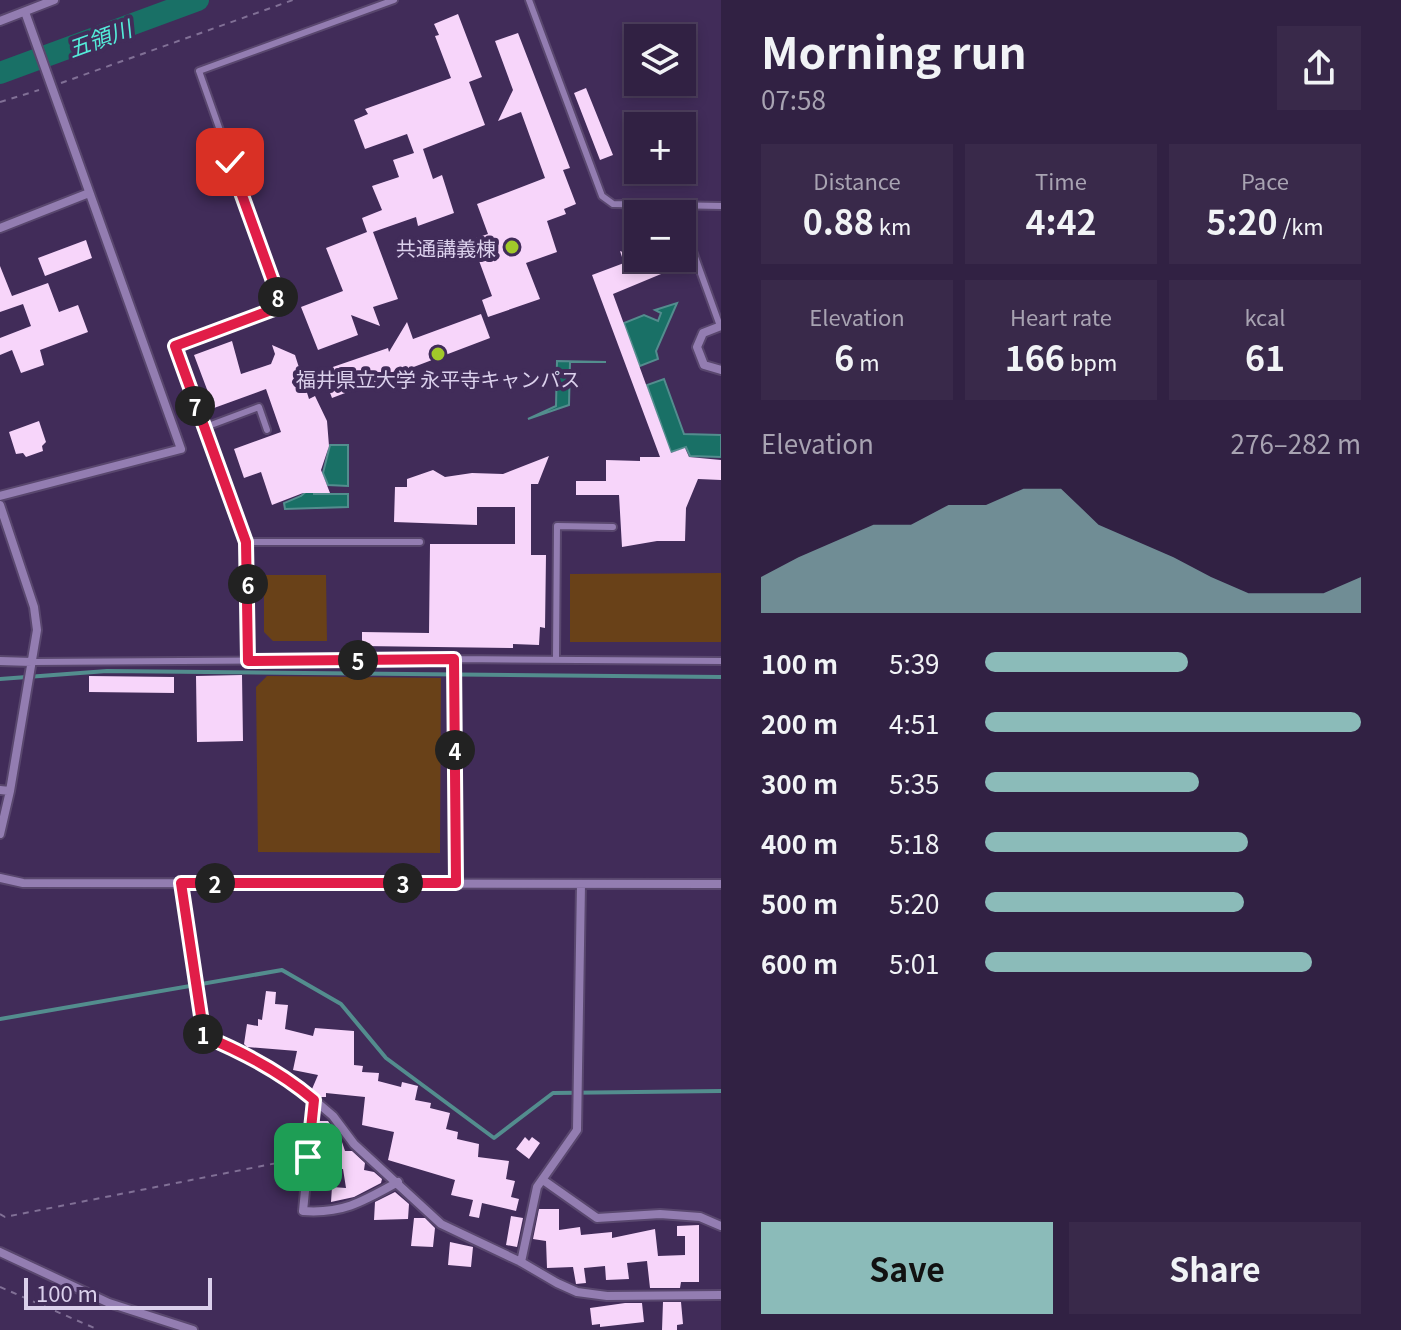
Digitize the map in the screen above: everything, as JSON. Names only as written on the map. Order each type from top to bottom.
[{"type":"street","points":[[0,21],[54,0]]},
{"type":"street","points":[[0,496],[181,449],[25,12]]},
{"type":"street","points":[[0,228],[89,193]]},
{"type":"street","points":[[720,326],[703,333],[697,347],[704,365],[721,370]]},
{"type":"street","points":[[0,834],[5,791],[37,630],[34,607],[1,512]]},
{"type":"street","points":[[0,661],[32,662]]},
{"type":"street","points":[[0,878],[12,883],[721,884]]},
{"type":"street","points":[[181,883],[204,1036],[239,1050],[298,1086],[333,1116],[354,1144],[441,1224],[577,1292],[607,1296],[721,1295]]},
{"type":"street","points":[[521,1262],[537,1187],[577,1130],[581,884]]},
{"type":"street","points":[[314,1100],[303,1211],[328,1213],[367,1199],[398,1182]]},
{"type":"street","points":[[543,1180],[597,1218],[660,1214],[700,1217],[721,1226]]},
{"type":"street","points":[[0,1252],[109,1303],[193,1330]]},
{"type":"lane","points":[[248,661],[246,542],[175,346],[282,306],[199,71],[394,0]]},
{"type":"lane","points":[[529,0],[602,196],[613,204],[624,204]]},
{"type":"lane","points":[[696,205],[721,206]]},
{"type":"lane","points":[[696,260],[720,326]]},
{"type":"lane","points":[[203,428],[259,407],[267,430]]},
{"type":"lane","points":[[556,659],[557,526],[613,527]]},
{"type":"lane","points":[[246,542],[420,542]]},
{"type":"lane","points":[[454,659],[456,883]]},
{"type":"lane","points":[[32,662],[721,661]]},
{"type":"path","points":[[0,102],[293,0]]},
{"type":"path","points":[[0,1214],[5,1217],[308,1157]]},
{"type":"path","points":[[0,1287],[99,1330]]},
{"type":"shaded area","points":[[677,303],[656,351],[658,359],[640,366],[624,323],[644,315],[658,321],[661,313],[655,310]]},
{"type":"shaded area","points":[[557,361],[606,362],[570,362],[569,405],[528,419],[556,406]]},
{"type":"shaded area","points":[[664,379],[684,434],[721,435],[721,457],[690,456],[686,447],[671,452],[647,385]]},
{"type":"shaded area","points":[[330,445],[348,445],[348,486],[328,485],[323,473]]},
{"type":"shaded area","points":[[314,485],[314,494],[348,494],[348,507],[285,509],[284,503],[301,496]]},
{"type":"shaded area","points":[[721,573],[721,642],[570,642],[570,574]]},
{"type":"shaded area","points":[[264,575],[326,575],[327,641],[273,641],[264,632]]},
{"type":"shaded area","points":[[267,676],[441,678],[440,853],[258,852],[256,687]]},
{"type":"building","points":[[458,14],[482,77],[469,82],[485,125],[423,149],[433,179],[442,175],[454,213],[418,226],[416,217],[373,232],[398,299],[373,307],[380,326],[351,315],[358,335],[318,350],[301,307],[343,291],[326,248],[367,232],[362,218],[382,210],[372,186],[399,177],[393,160],[414,153],[407,134],[365,149],[354,120],[368,114],[365,109],[451,78],[435,36],[439,35],[434,24]]},
{"type":"building","name":"共通講義棟","points":[[518,33],[570,168],[563,170],[576,204],[564,209],[566,214],[547,221],[557,252],[526,263],[540,299],[488,317],[482,300],[492,296],[478,258],[474,259],[467,241],[488,234],[477,204],[545,178],[521,112],[498,121],[513,90],[495,41]]},
{"type":"building","points":[[586,88],[613,155],[600,160],[574,93]]},
{"type":"building","points":[[86,240],[92,258],[45,276],[38,258]]},
{"type":"building","points":[[624,263],[624,272],[666,272],[613,294],[671,453],[685,448],[689,457],[721,460],[721,480],[698,479],[686,508],[685,541],[657,541],[622,547],[619,495],[576,495],[576,481],[606,481],[606,460],[640,461],[640,457],[660,457],[592,275]]},
{"type":"building","points":[[0,266],[12,296],[48,283],[59,312],[78,305],[88,332],[40,350],[44,365],[21,373],[12,350],[0,355],[0,338],[31,326],[23,304],[0,312]]},
{"type":"building","points":[[481,314],[490,338],[332,398],[326,382],[330,380],[327,369],[388,348],[389,352],[407,322],[413,339]]},
{"type":"building","points":[[232,341],[241,374],[271,364],[275,354],[272,345],[295,355],[309,399],[315,396],[327,421],[329,446],[321,470],[330,493],[303,493],[272,505],[261,472],[244,478],[234,449],[281,432],[266,389],[214,408],[194,355]]},
{"type":"building","points":[[39,421],[46,442],[42,446],[43,451],[26,457],[23,453],[16,454],[9,432]]},
{"type":"building","points":[[549,456],[538,484],[531,484],[531,555],[546,555],[545,628],[540,627],[539,645],[513,644],[513,648],[362,646],[362,632],[429,633],[430,544],[515,544],[515,507],[477,507],[477,525],[394,522],[395,487],[407,487],[407,479],[433,470],[445,477],[472,473],[503,474]]},
{"type":"building","points":[[242,675],[243,741],[197,742],[196,676]]},
{"type":"building","points":[[89,676],[174,677],[174,693],[89,692]]},
{"type":"building","points":[[266,991],[276,992],[275,1004],[288,1005],[285,1029],[313,1036],[315,1028],[354,1031],[354,1065],[363,1066],[362,1072],[379,1073],[378,1081],[401,1087],[402,1082],[418,1086],[415,1100],[431,1103],[430,1108],[450,1113],[446,1129],[458,1132],[457,1139],[479,1144],[478,1157],[509,1161],[506,1179],[515,1181],[511,1197],[519,1199],[516,1211],[482,1203],[479,1218],[469,1216],[473,1200],[451,1195],[455,1180],[388,1160],[394,1132],[362,1125],[365,1097],[326,1093],[326,1097],[321,1097],[312,1089],[318,1075],[293,1070],[297,1051],[247,1047],[244,1044],[247,1024],[258,1026],[258,1019],[262,1020]]},
{"type":"building","points":[[319,1121],[328,1121],[332,1127],[332,1138],[341,1139],[345,1151],[352,1151],[365,1163],[364,1170],[374,1172],[382,1179],[381,1183],[354,1197],[331,1202],[332,1187],[346,1188],[343,1169],[333,1168],[328,1161],[315,1160]]},
{"type":"building","points":[[525,1137],[529,1141],[532,1137],[540,1143],[529,1159],[516,1149]]},
{"type":"building","points":[[395,1192],[409,1204],[408,1219],[374,1220],[375,1202]]},
{"type":"building","points":[[539,1209],[559,1209],[559,1230],[580,1227],[581,1235],[612,1232],[612,1238],[655,1229],[658,1256],[685,1255],[685,1236],[677,1236],[677,1226],[699,1225],[699,1282],[681,1282],[680,1288],[650,1288],[647,1261],[627,1263],[629,1279],[606,1280],[605,1266],[584,1268],[586,1283],[576,1284],[573,1267],[547,1268],[546,1241],[533,1239]]},
{"type":"building","points":[[511,1216],[523,1218],[517,1247],[506,1245]]},
{"type":"building","points":[[414,1218],[425,1218],[435,1228],[433,1247],[411,1246]]},
{"type":"building","points":[[450,1242],[473,1247],[471,1267],[448,1265]]},
{"type":"building","points":[[663,1302],[681,1302],[683,1324],[677,1325],[677,1330],[662,1330]]},
{"type":"building","points":[[642,1303],[644,1322],[600,1327],[600,1324],[592,1325],[590,1308]]},
{"type":"waterway","name":"五領川","points":[[0,73],[198,0]]},
{"type":"waterway","points":[[0,679],[107,671],[721,677]]},
{"type":"waterway","points":[[0,1019],[282,970],[341,1004],[386,1058],[494,1138],[553,1093],[721,1091]]},
{"type":"place","name":"共通講義棟","points":[[512,247]]},
{"type":"place","name":"福井県立大学 永平寺キャンパス","points":[[438,354]]},
{"type":"route","points":[[230,162],[282,306],[175,346],[246,542],[248,661],[454,659],[456,883],[181,883],[204,1036],[239,1050],[298,1086],[314,1100],[308,1157]]}]
